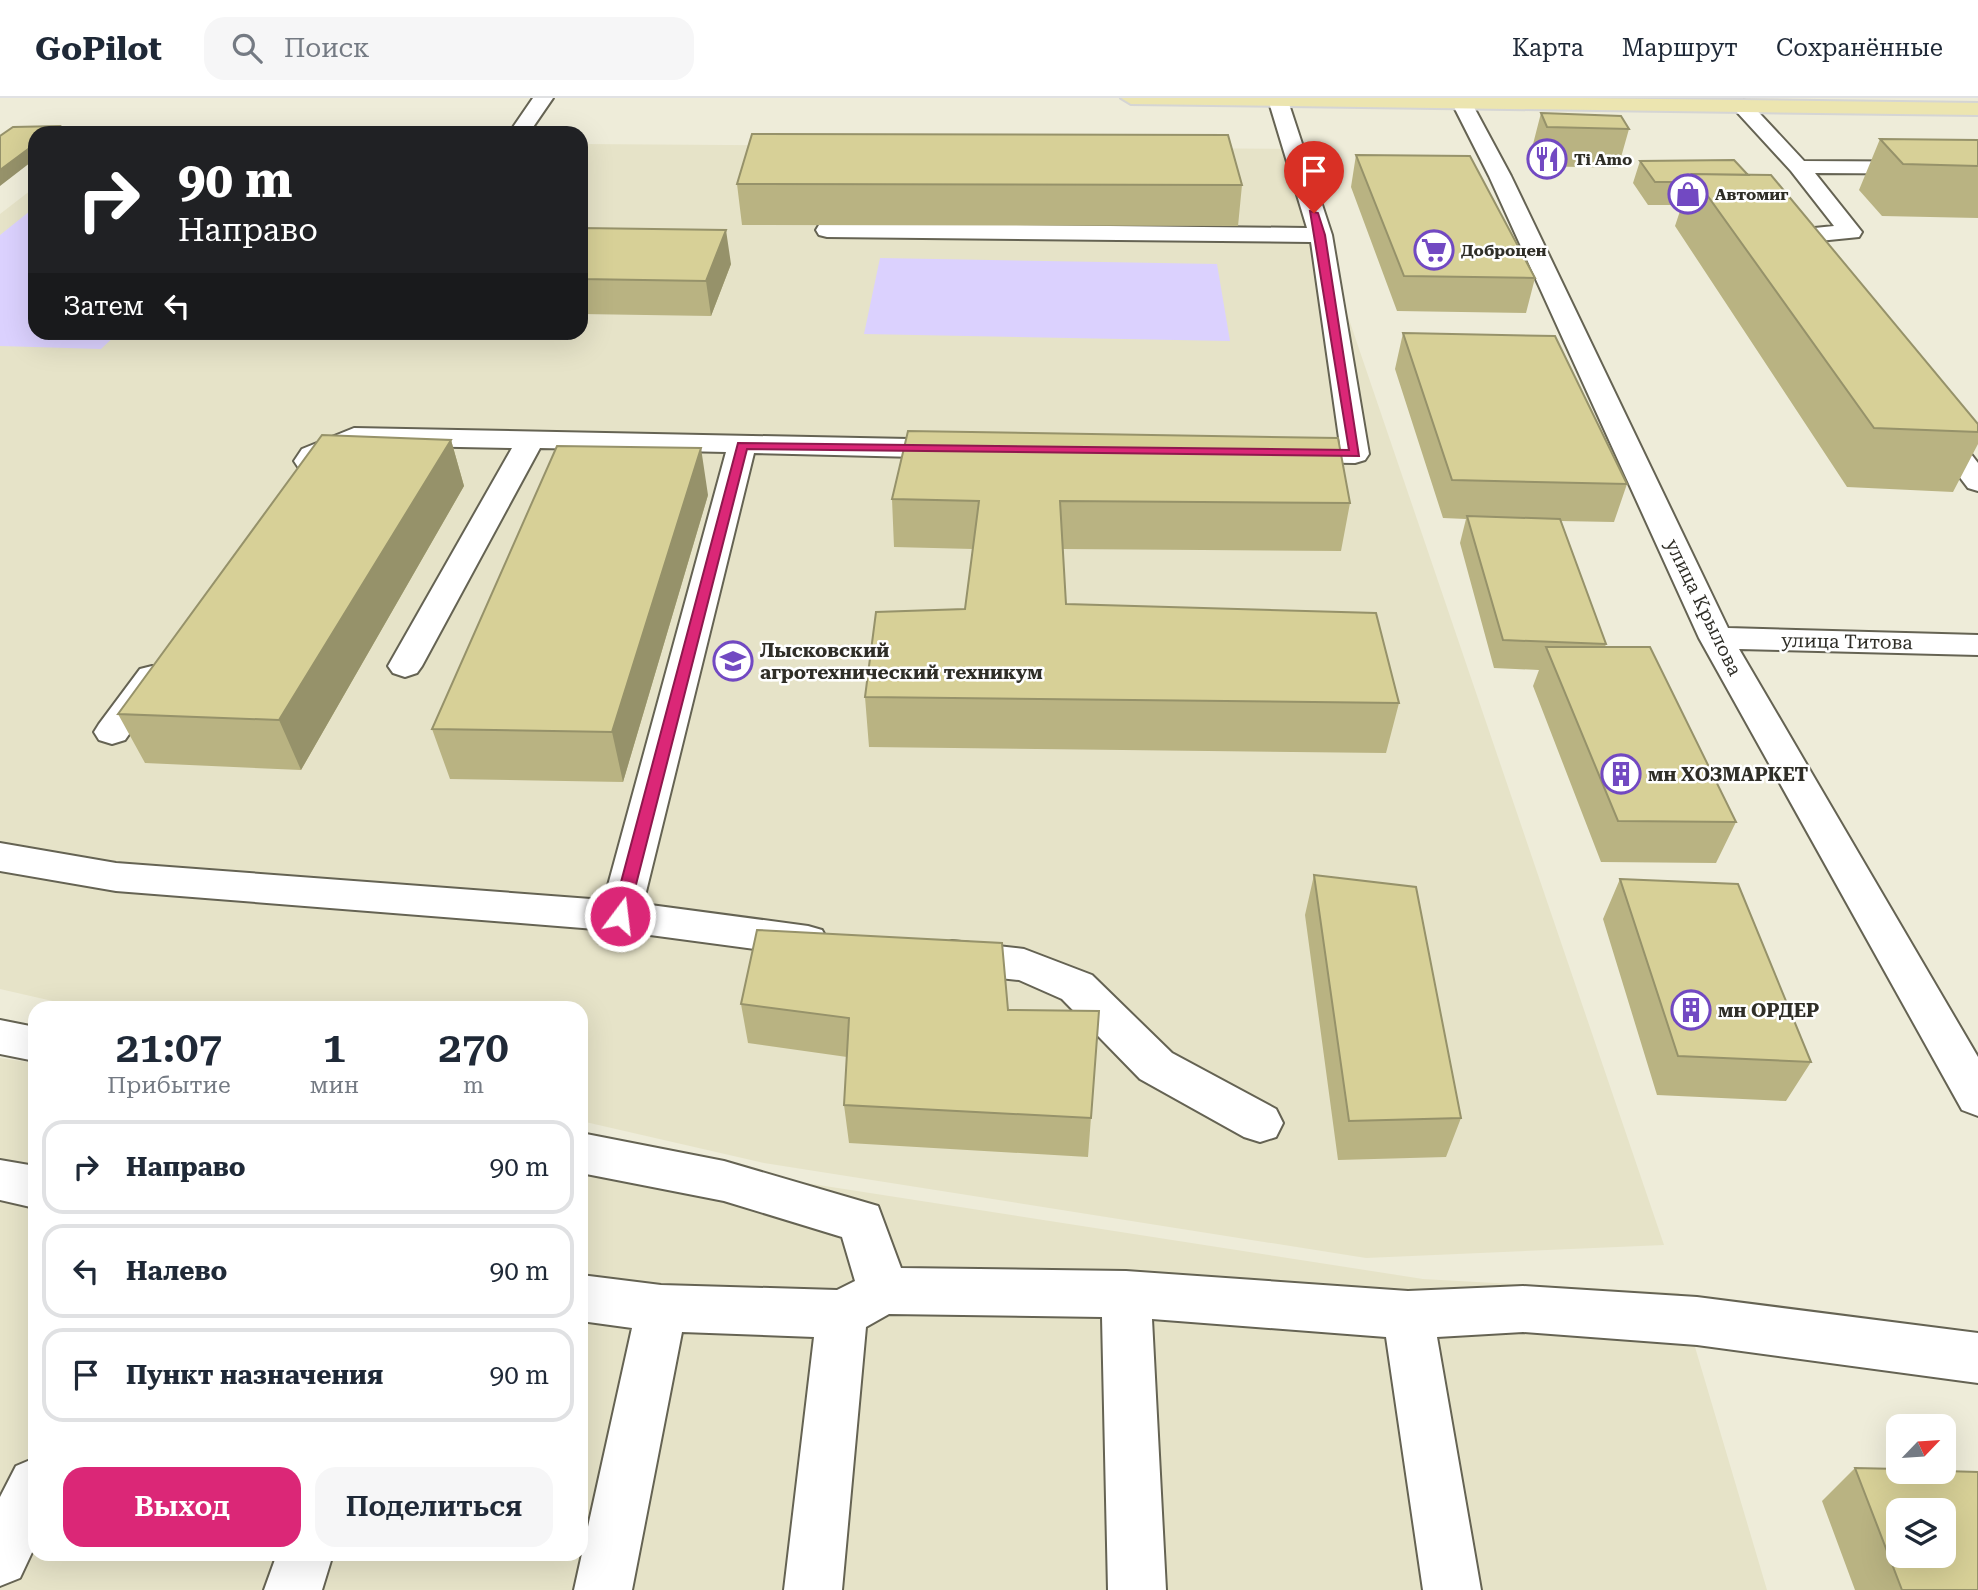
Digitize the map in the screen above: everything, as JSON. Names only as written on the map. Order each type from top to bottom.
[{"type":"main road","points":[[1131,98],[1544,100],[1978,109]]},
{"type":"street","points":[[524,126],[544,98]]},
{"type":"street","points":[[1258,453],[1355,454],[1321,235],[1278,99]]},
{"type":"street","name":"улица Крылова","points":[[1461,101],[1500,176],[1716,638],[1978,1097]]},
{"type":"street","points":[[1742,106],[1852,232],[1793,236],[1826,280]]},
{"type":"street","points":[[1798,167],[1978,168]]},
{"type":"street","points":[[827,230],[1321,235]]},
{"type":"street","points":[[1924,411],[1976,478]]},
{"type":"street","points":[[296,477],[312,455],[354,436],[979,449]]},
{"type":"street","points":[[405,666],[530,440]]},
{"type":"street","points":[[620,916],[742,446]]},
{"type":"street","name":"улица Титова","points":[[1716,638],[1978,645]]},
{"type":"street","points":[[112,732],[168,655]]},
{"type":"street","points":[[0,857],[116,877],[620,916],[843,946]]},
{"type":"street","points":[[920,954],[1024,965],[1077,986],[1156,1066],[1260,1123]]},
{"type":"street","points":[[0,1037],[28,1043]]},
{"type":"street","points":[[588,1154],[724,1181],[862,1221],[863,1303],[813,1590]]},
{"type":"street","points":[[0,1180],[28,1186]]},
{"type":"street","points":[[1126,1294],[1137,1590]]},
{"type":"street","points":[[588,1299],[661,1308],[1126,1294],[1408,1315],[1523,1308],[1697,1321],[1978,1358]]},
{"type":"street","points":[[603,1590],[661,1308]]},
{"type":"street","points":[[1408,1315],[1452,1590]]},
{"type":"street","points":[[0,1558],[28,1500]]},
{"type":"street","points":[[293,1590],[303,1561]]},
{"type":"shaded area","name":"Лысковский агротехнический техникум","points":[[588,144],[1291,149],[1664,1245],[1366,1258],[764,1163],[588,1123],[588,1001],[52,1001],[0,989],[0,214],[28,192],[28,340],[588,340]]},
{"type":"shaded area","points":[[28,213],[28,340],[111,340],[101,349],[0,346],[0,235]]},
{"type":"shaded area","points":[[880,258],[1217,264],[1230,341],[864,334]]},
{"type":"shaded area","points":[[0,1058],[28,1062],[28,1561],[588,1561],[588,1149],[1423,1279],[1679,1293],[1767,1590],[0,1590]]},
{"type":"building","points":[[1541,113],[1621,116],[1629,129],[1547,127]]},
{"type":"building","points":[[13,127],[28,127],[28,149],[0,170],[0,136]]},
{"type":"building","points":[[752,134],[1228,135],[1242,185],[737,184]]},
{"type":"building","points":[[1880,139],[1978,140],[1978,166],[1903,164]]},
{"type":"building","points":[[1356,155],[1470,156],[1535,278],[1404,276]]},
{"type":"building","points":[[1734,160],[1748,175],[1692,174],[1689,182],[1655,182],[1640,161]]},
{"type":"building","points":[[1692,174],[1771,175],[1978,424],[1978,432],[1874,428]]},
{"type":"building","points":[[588,228],[726,230],[706,281],[588,279]]},
{"type":"building","points":[[1403,333],[1555,336],[1627,484],[1452,480]]},
{"type":"building","points":[[908,431],[1338,438],[1350,503],[1060,501],[1066,604],[1376,613],[1399,703],[865,697],[876,612],[965,609],[979,501],[892,499]]},
{"type":"building","points":[[322,435],[451,440],[279,720],[118,714]]},
{"type":"building","points":[[557,446],[701,448],[612,732],[432,729]]},
{"type":"building","points":[[1467,516],[1560,519],[1606,644],[1503,640]]},
{"type":"building","points":[[1546,647],[1650,647],[1736,822],[1618,821]]},
{"type":"building","points":[[1314,875],[1416,887],[1461,1118],[1349,1121]]},
{"type":"building","points":[[1620,879],[1738,884],[1811,1062],[1678,1056]]},
{"type":"building","points":[[757,930],[1002,943],[1008,1010],[1099,1011],[1091,1118],[844,1105],[849,1018],[741,1004]]},
{"type":"building","points":[[1855,1468],[1886,1469],[1886,1484],[1956,1484],[1956,1471],[1978,1472],[1978,1590],[1902,1590],[1894,1568],[1956,1568],[1956,1498],[1886,1498],[1886,1548]]},
{"type":"place","name":"Ti Amo","points":[[1547,159]]},
{"type":"place","name":"Автомиг","points":[[1688,194]]},
{"type":"place","name":"Доброцен","points":[[1434,250]]},
{"type":"place","name":"Лысковский агротехнический техникум","points":[[733,661]]},
{"type":"place","name":"мн ХОЗМАРКЕТ","points":[[1621,774]]},
{"type":"place","name":"мн ОРДЕР","points":[[1691,1010]]},
{"type":"route","points":[[620,916],[742,446],[1355,454],[1321,235],[1314,213]]}]
